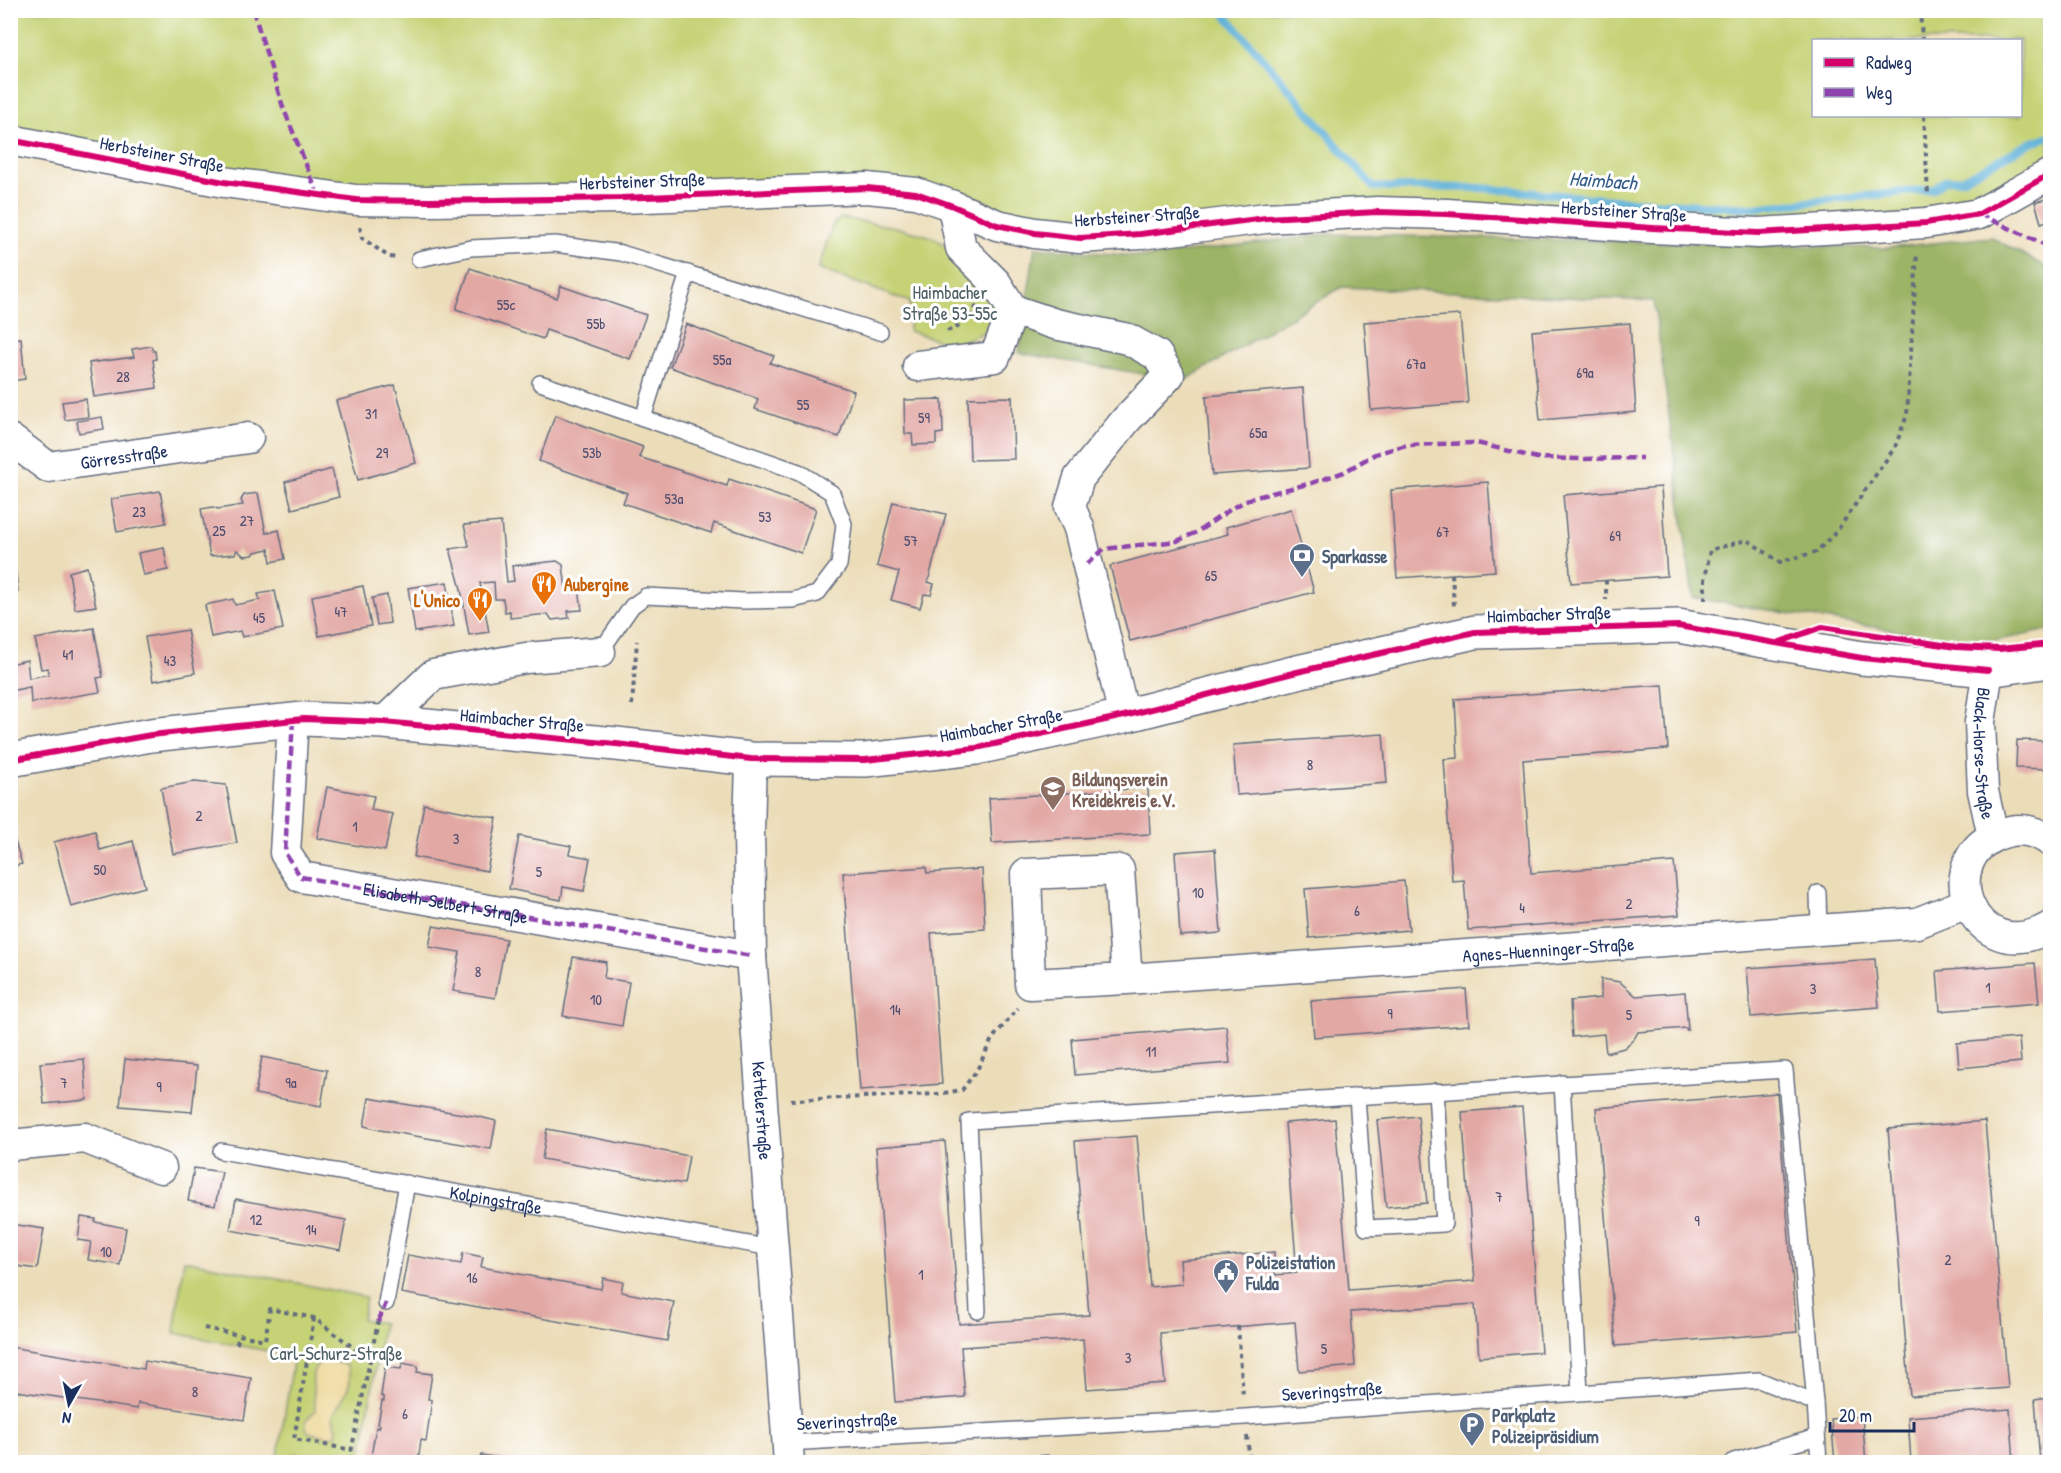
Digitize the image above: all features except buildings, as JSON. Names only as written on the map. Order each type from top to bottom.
[{"type":"main road","name":"Haimbacher Straße","points":[[10,760],[151,735],[293,720],[357,720],[751,759],[866,760],[976,748],[1124,716],[1297,672],[1476,632],[1678,626],[1862,658],[1988,670],[2050,662]]},
{"type":"street","name":"Herbsteiner Straße","points":[[10,140],[224,182],[356,200],[621,198],[867,188],[916,193],[997,225],[1035,233],[1080,238],[1140,234],[1266,218],[1377,212],[1447,214],[1759,233],[1926,223],[1979,214],[2050,174]]},
{"type":"street","points":[[953,206],[961,249],[996,283],[1013,310],[1054,324],[1128,339],[1157,355],[1169,375],[1125,420],[1079,478],[1070,507],[1078,528],[1124,716]]},
{"type":"street","points":[[918,366],[995,357],[1013,310]]},
{"type":"street","name":"Görresstraße","points":[[10,439],[48,467],[248,438]]},
{"type":"street","points":[[384,723],[433,675],[526,658],[600,652]]},
{"type":"street","name":"Black-Horse-Straße","points":[[1988,670],[1980,722],[1983,791],[1993,836]]},
{"type":"street","name":"Elisabeth-Selbert-Straße","points":[[293,720],[285,853],[301,877],[751,956]]},
{"type":"street","name":"Kettelerstraße","points":[[751,759],[749,832],[751,956],[788,1453]]},
{"type":"street","points":[[2050,841],[2032,831],[2012,830],[1993,836],[1973,853],[1964,877],[1967,903],[1978,921],[1995,933],[2015,939],[2036,936],[2050,927]]},
{"type":"street","points":[[1030,984],[1026,874],[1119,870],[1127,979]]},
{"type":"street","name":"Agnes-Huenninger-Straße","points":[[1030,984],[1917,923],[1967,903]]},
{"type":"street","points":[[10,1145],[85,1138],[161,1168]]},
{"type":"lane","points":[[420,259],[471,248],[555,244],[621,253],[880,332]]},
{"type":"lane","points":[[643,418],[688,273]]},
{"type":"lane","points":[[540,383],[799,472],[832,494],[844,524],[839,565],[817,594],[793,600],[743,601],[646,596],[632,606],[600,652]]},
{"type":"lane","points":[[1818,893],[1820,930]]},
{"type":"lane","points":[[978,1311],[969,1121],[1785,1070],[1819,1462]]},
{"type":"lane","points":[[1562,1083],[1580,1392]]},
{"type":"lane","points":[[1357,1096],[1366,1228],[1444,1224],[1436,1091]]},
{"type":"lane","name":"Kolpingstraße","points":[[221,1151],[772,1248]]},
{"type":"lane","points":[[386,1303],[407,1183]]},
{"type":"lane","name":"Severingstraße","points":[[788,1453],[1759,1380],[1815,1403]]},
{"type":"lane","points":[[1734,1461],[1817,1437]]},
{"type":"path","points":[[1920,10],[1922,39]]},
{"type":"path","points":[[1924,117],[1927,186]]},
{"type":"path","points":[[356,200],[362,238],[389,257],[420,259]]},
{"type":"path","points":[[1705,605],[1705,580],[1710,550],[1747,540],[1780,562],[1816,552],[1837,531],[1895,447],[1907,414],[1915,257],[1926,223]]},
{"type":"path","points":[[940,334],[960,326],[996,283]]},
{"type":"path","points":[[1452,574],[1454,610]]},
{"type":"path","points":[[1606,580],[1606,600]]},
{"type":"path","points":[[632,705],[637,641]]},
{"type":"path","points":[[789,1100],[937,1094],[962,1089],[977,1070],[992,1039],[1018,1008],[1030,984]]},
{"type":"path","points":[[204,1328],[265,1340],[270,1309],[314,1318],[370,1360]]},
{"type":"path","points":[[314,1318],[294,1439],[352,1450]]},
{"type":"path","points":[[349,1462],[378,1322]]},
{"type":"path","points":[[237,1344],[239,1335]]},
{"type":"path","points":[[1138,1462],[1215,1456],[1216,1462]]},
{"type":"green space","points":[[10,11],[2050,11],[2050,161],[1963,208],[1753,233],[1463,216],[1058,234],[867,199],[397,194],[11,149]]},
{"type":"green space","name":"Haimbacher Straße 53-55c","points":[[841,218],[895,227],[935,238],[972,266],[1000,301],[987,331],[954,345],[909,331],[910,302],[818,269],[833,224]]},
{"type":"green space","points":[[1329,234],[1886,248],[1991,237],[2050,269],[2050,630],[1978,644],[1693,598],[1654,301],[1342,287],[1184,381],[1019,353],[1035,247],[1146,257]]},
{"type":"green space","name":"Carl-Schurz-Straße","points":[[184,1260],[366,1297],[362,1319],[383,1323],[360,1462],[277,1462],[294,1356],[174,1333]]},
{"type":"sand","points":[[326,1360],[346,1365],[350,1379],[347,1392],[333,1416],[337,1428],[336,1435],[329,1437],[308,1432],[306,1426],[308,1418],[315,1411],[313,1374],[319,1363]]},
{"type":"sand","points":[[295,1454],[328,1460],[328,1462],[291,1462]]},
{"type":"waterway","name":"Haimbach","points":[[1221,10],[1373,187],[1482,188],[1616,200],[1752,208],[1933,189],[1946,180],[1963,179],[2030,143],[2050,136]]},
{"type":"marked path","points":[[253,10],[283,107],[318,195]]},
{"type":"marked path","points":[[1979,214],[2050,247]]},
{"type":"marked path","points":[[1087,564],[1104,549],[1177,541],[1197,532],[1234,507],[1252,498],[1312,483],[1344,472],[1375,454],[1406,445],[1477,443],[1537,458],[1642,458]]},
{"type":"marked path","points":[[293,720],[285,853],[301,877],[751,956]]},
{"type":"marked path","points":[[378,1322],[386,1303]]},
{"type":"cycle path","points":[[10,140],[224,182],[356,200],[621,198],[867,188],[916,193],[997,225],[1035,233],[1080,238],[1140,234],[1266,218],[1377,212],[1447,214],[1759,233],[1926,223],[1979,214],[2050,174]]},
{"type":"cycle path","points":[[10,760],[151,735],[303,719],[384,722],[751,759],[865,760],[976,748],[1124,716],[1297,672],[1475,632],[1678,626],[1862,658],[1988,670]]},
{"type":"cycle path","points":[[1780,642],[1822,627],[1956,647],[1999,649],[2050,644]]},
{"type":"place","name":"Sparkasse","points":[[1302,579]]},
{"type":"place","name":"Aubergine","points":[[544,607]]},
{"type":"place","name":"L'Unico","points":[[480,623]]},
{"type":"place","name":"Bildungsverein Kreidekreis e.V.","points":[[1053,812]]},
{"type":"place","name":"Polizeistation Fulda","points":[[1226,1295]]},
{"type":"place","name":"Parkplatz Polizeipräsidium","points":[[1472,1448]]}]
